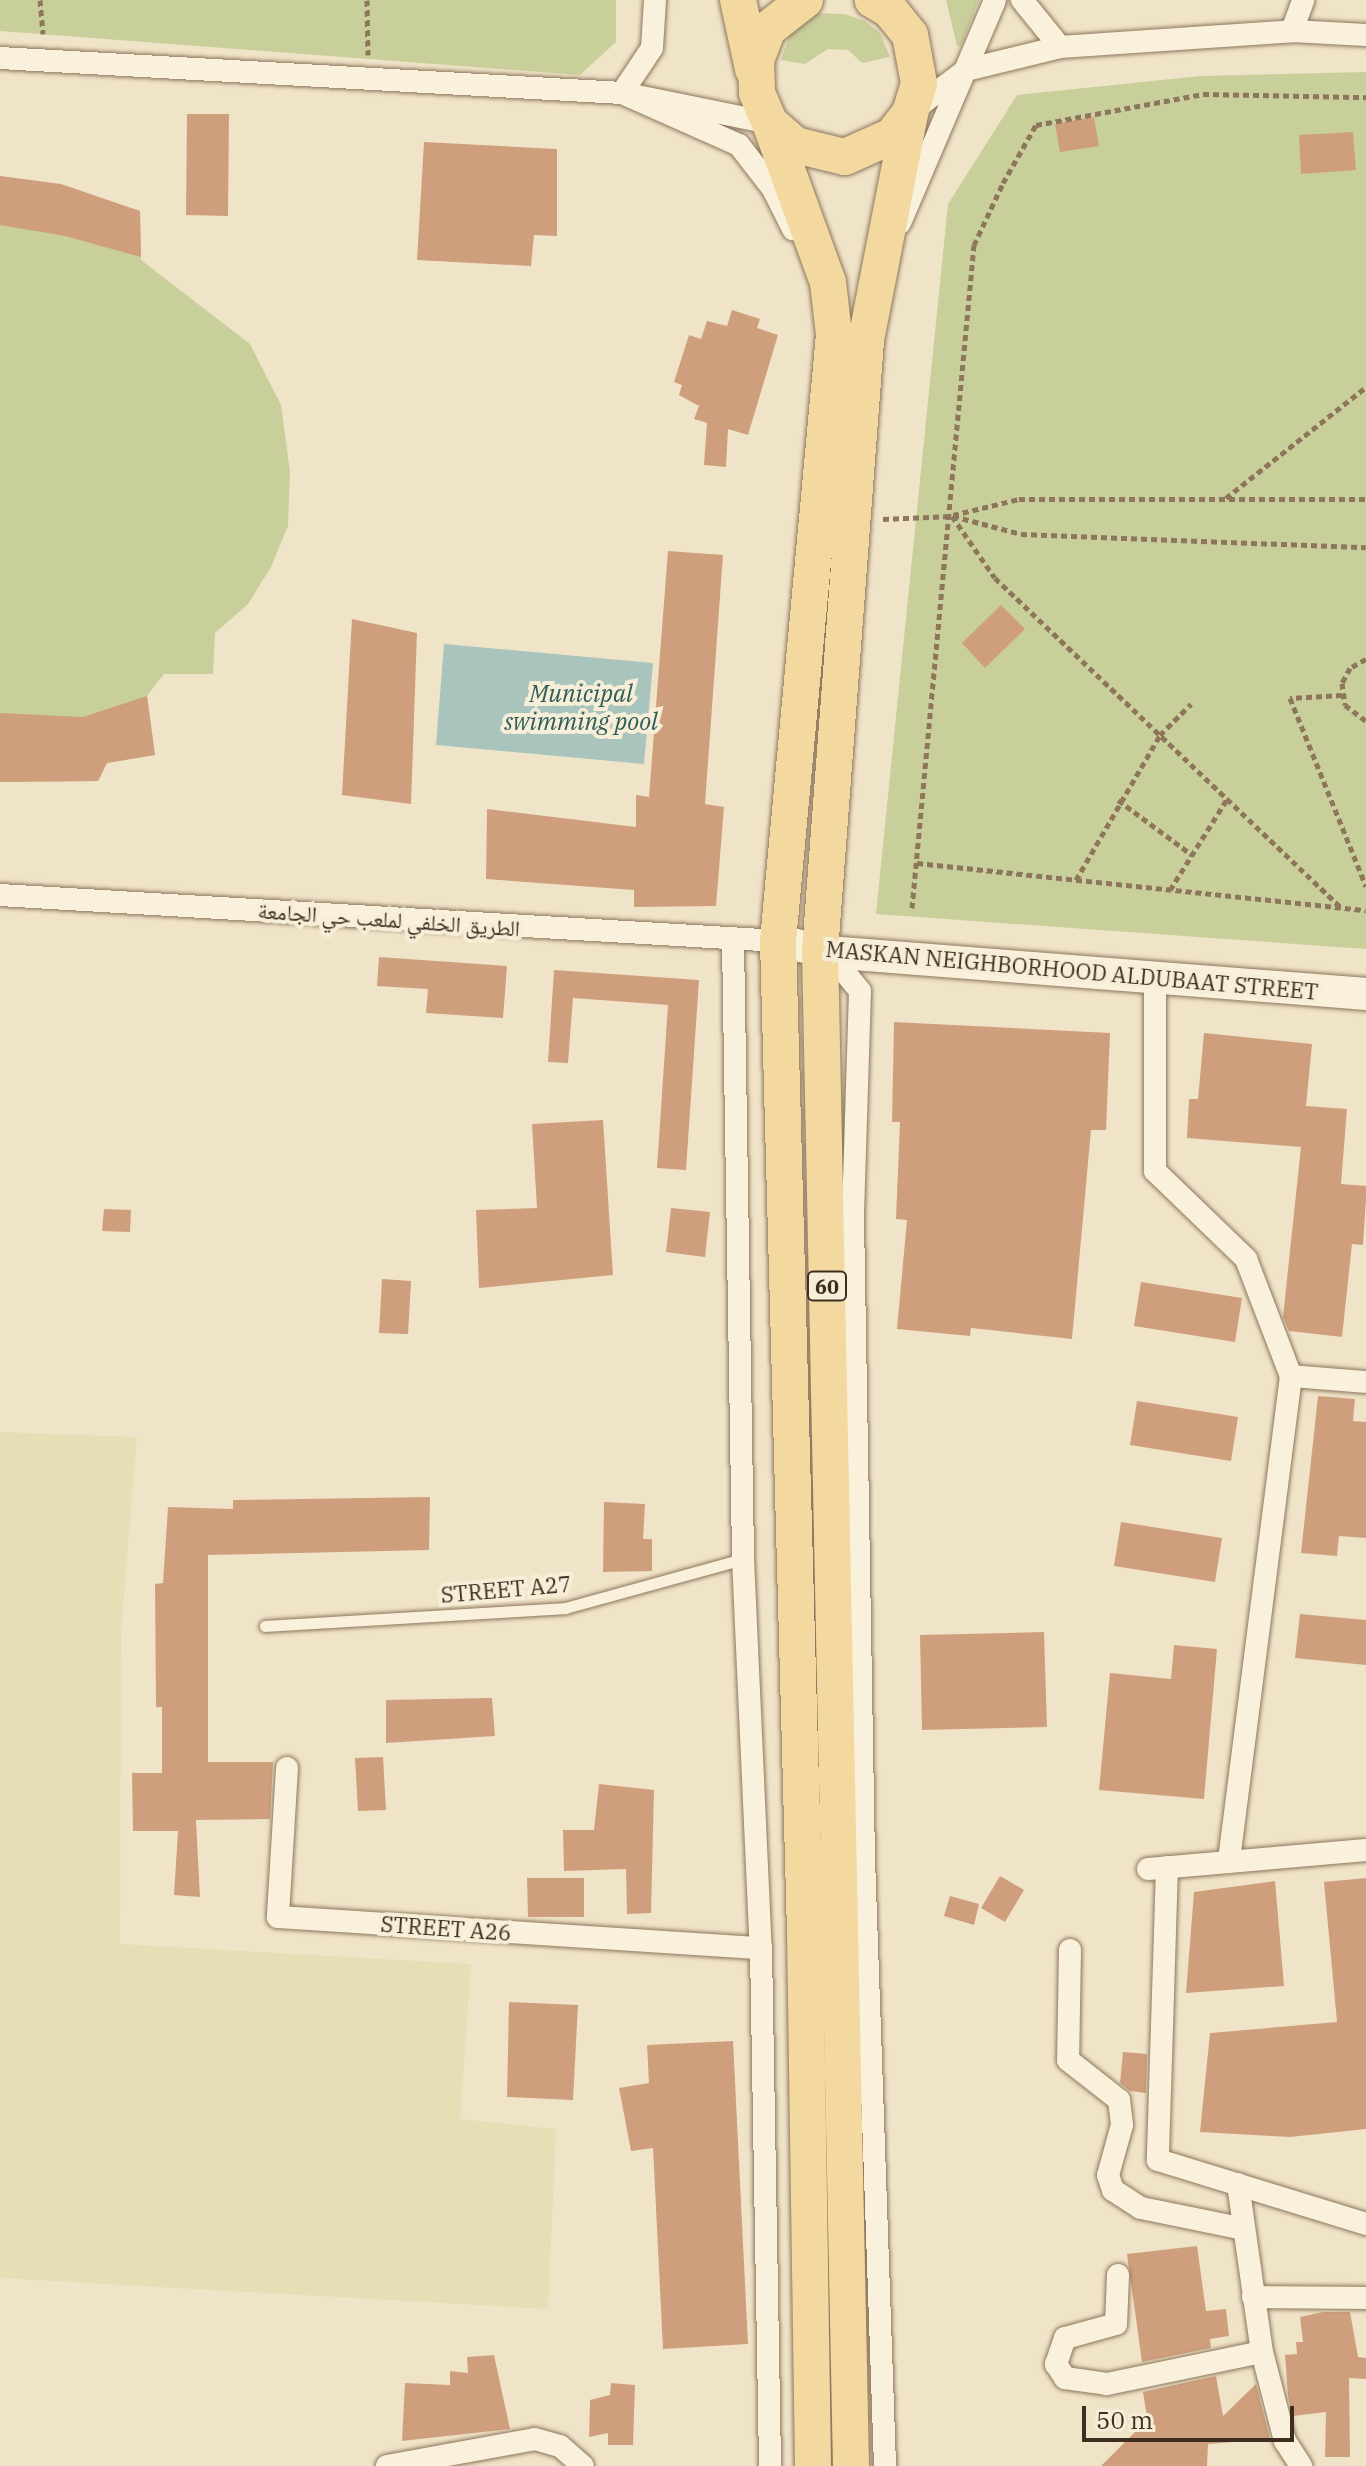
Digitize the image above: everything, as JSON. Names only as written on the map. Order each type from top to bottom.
[{"type":"main road","points":[[738,0],[755,76],[770,123],[803,149],[845,157],[878,146],[910,113],[919,83],[916,51],[901,22],[873,0]]},
{"type":"main road","points":[[755,76],[768,29],[805,0]]},
{"type":"main road","name":"60","points":[[851,2466],[824,952],[866,340],[910,113]]},
{"type":"main road","name":"60","points":[[770,123],[808,216],[830,301],[834,335],[778,941],[805,1932],[813,2466]]},
{"type":"street","points":[[622,93],[652,48],[655,0]]},
{"type":"street","points":[[883,264],[995,0]]},
{"type":"street","points":[[1022,0],[1060,47]]},
{"type":"street","points":[[1292,31],[1303,0]]},
{"type":"street","points":[[910,113],[966,70],[1060,47],[1292,31],[1366,35]]},
{"type":"street","points":[[0,58],[622,93],[770,123]]},
{"type":"street","points":[[622,93],[739,145],[773,189],[830,301]]},
{"type":"street","name":"الطريق الخلفي لملعب حي الجامعة","points":[[0,895],[778,941]]},
{"type":"street","points":[[733,940],[743,1559],[761,1948],[770,2466]]},
{"type":"street","name":"MASKAN NEIGHBORHOOD ALDUBAAT STREET","points":[[778,941],[824,952],[1366,994]]},
{"type":"street","points":[[824,952],[860,991],[853,1217],[863,1827],[885,2466]]},
{"type":"street","points":[[1155,979],[1155,1171],[1246,1259],[1291,1376],[1229,1862]]},
{"type":"street","points":[[1291,1376],[1366,1382]]},
{"type":"street","name":"STREET A26","points":[[287,1768],[278,1917],[761,1948]]},
{"type":"street","points":[[1366,1850],[1157,1868],[1158,2160],[1366,2224]]},
{"type":"street","points":[[1070,1950],[1068,2060],[1119,2100],[1122,2125],[1108,2175],[1113,2190],[1141,2208],[1244,2229]]},
{"type":"street","points":[[1238,2184],[1262,2352],[1285,2441],[1301,2466]]},
{"type":"street","points":[[1118,2275],[1116,2324],[1065,2338],[1057,2348],[1056,2364],[1065,2378],[1107,2384],[1262,2352]]},
{"type":"street","points":[[1253,2297],[1366,2298]]},
{"type":"street","points":[[387,2466],[535,2439],[560,2446],[583,2466]]},
{"type":"lane","name":"STREET A27","points":[[265,1626],[565,1608],[743,1559]]},
{"type":"path","points":[[40,0],[43,34]]},
{"type":"path","points":[[367,0],[368,55]]},
{"type":"path","points":[[912,908],[952,516],[974,245],[1036,125],[1203,94],[1366,97]]},
{"type":"path","points":[[1225,499],[1366,387]]},
{"type":"path","points":[[852,520],[952,516],[1019,499],[1366,499]]},
{"type":"path","points":[[952,516],[1021,534],[1366,547]]},
{"type":"path","points":[[952,516],[995,578],[1341,908]]},
{"type":"path","points":[[1366,659],[1346,673],[1342,695],[1349,710],[1366,721]]},
{"type":"path","points":[[1342,695],[1290,698],[1366,886]]},
{"type":"path","points":[[1076,880],[1118,800],[1160,735],[1191,704]]},
{"type":"path","points":[[1170,890],[1227,799]]},
{"type":"path","points":[[1118,800],[1192,855]]},
{"type":"path","points":[[917,863],[1366,910]]},
{"type":"shaded area","points":[[0,1432],[137,1437],[121,1631],[120,1944],[471,1964],[460,2119],[556,2129],[548,2309],[0,2278]]},
{"type":"green space","points":[[0,0],[616,0],[616,42],[580,75],[0,31]]},
{"type":"green space","points":[[946,0],[979,0],[961,46],[957,46]]},
{"type":"green space","points":[[814,13],[845,14],[865,21],[880,33],[890,57],[862,63],[848,50],[828,49],[805,64],[781,60],[790,34]]},
{"type":"green space","points":[[1366,72],[1366,949],[876,914],[948,204],[1017,95],[1200,76]]},
{"type":"green space","points":[[0,176],[140,211],[141,260],[250,344],[281,405],[290,472],[288,526],[271,567],[248,604],[215,633],[213,674],[164,674],[147,696],[155,755],[107,763],[98,781],[0,782]]},
{"type":"water","name":"Municipal swimming pool","points":[[444,644],[653,663],[644,764],[436,745]]},
{"type":"building","points":[[187,114],[229,114],[228,216],[186,215]]},
{"type":"building","points":[[1094,117],[1099,146],[1060,152],[1055,124]]},
{"type":"building","points":[[1353,132],[1356,170],[1301,174],[1299,135]]},
{"type":"building","points":[[424,142],[557,149],[557,236],[534,235],[531,266],[417,260]]},
{"type":"building","points":[[0,176],[61,184],[140,211],[141,257],[65,236],[0,225]]},
{"type":"building","points":[[732,310],[760,319],[757,328],[778,335],[748,435],[728,429],[726,467],[704,465],[707,423],[694,419],[699,406],[679,395],[682,385],[674,382],[689,335],[701,339],[707,321],[727,326]]},
{"type":"building","points":[[668,551],[723,555],[705,804],[724,807],[716,906],[634,907],[634,890],[486,879],[487,809],[636,827],[636,795],[649,797]]},
{"type":"building","points":[[1001,605],[1025,629],[985,668],[962,643]]},
{"type":"building","points":[[352,619],[417,633],[411,804],[342,795]]},
{"type":"building","points":[[147,696],[155,755],[107,763],[98,781],[0,782],[0,713],[83,717]]},
{"type":"building","points":[[379,957],[507,966],[503,1018],[426,1013],[428,989],[377,986]]},
{"type":"building","points":[[554,970],[699,980],[686,1170],[657,1168],[668,1005],[573,998],[568,1063],[548,1062]]},
{"type":"building","points":[[894,1022],[1110,1033],[1106,1130],[1091,1130],[1072,1339],[971,1328],[970,1336],[897,1329],[907,1220],[896,1219],[900,1122],[892,1122]]},
{"type":"building","points":[[1204,1033],[1312,1044],[1306,1106],[1347,1109],[1341,1184],[1366,1186],[1366,1199],[1363,1245],[1352,1244],[1342,1337],[1289,1331],[1283,1317],[1301,1147],[1187,1138],[1189,1099],[1198,1099]]},
{"type":"building","points":[[603,1120],[613,1275],[479,1288],[476,1210],[537,1208],[532,1124]]},
{"type":"building","points":[[671,1208],[710,1212],[705,1257],[666,1252]]},
{"type":"building","points":[[104,1209],[131,1210],[130,1232],[102,1231]]},
{"type":"building","points":[[382,1279],[411,1281],[408,1334],[379,1333]]},
{"type":"building","points":[[1141,1282],[1242,1298],[1235,1342],[1134,1326]]},
{"type":"building","points":[[1318,1396],[1355,1399],[1353,1421],[1366,1422],[1366,1538],[1339,1536],[1337,1556],[1301,1553]]},
{"type":"building","points":[[1137,1401],[1238,1417],[1231,1461],[1130,1445]]},
{"type":"building","points":[[430,1497],[429,1550],[208,1555],[208,1762],[273,1762],[270,1819],[196,1820],[200,1897],[174,1895],[178,1831],[133,1831],[132,1773],[162,1773],[162,1707],[156,1707],[155,1584],[163,1583],[168,1507],[233,1509],[233,1500]]},
{"type":"building","points":[[604,1502],[645,1504],[643,1539],[652,1539],[652,1571],[603,1572]]},
{"type":"building","points":[[1121,1522],[1222,1538],[1215,1582],[1114,1566]]},
{"type":"building","points":[[1300,1614],[1366,1620],[1366,1665],[1295,1658]]},
{"type":"building","points":[[1044,1632],[1047,1727],[922,1730],[920,1635]]},
{"type":"building","points":[[1174,1645],[1217,1649],[1204,1799],[1099,1790],[1110,1673],[1171,1679]]},
{"type":"building","points":[[492,1698],[495,1736],[386,1743],[386,1700]]},
{"type":"building","points":[[383,1757],[386,1810],[358,1811],[355,1758]]},
{"type":"building","points":[[599,1784],[654,1790],[651,1913],[627,1914],[626,1869],[564,1871],[563,1830],[594,1830]]},
{"type":"building","points":[[1000,1876],[1024,1890],[1005,1922],[981,1908]]},
{"type":"building","points":[[527,1878],[584,1878],[584,1917],[528,1917]]},
{"type":"building","points":[[1366,1878],[1366,2129],[1290,2137],[1200,2132],[1210,2033],[1337,2022],[1324,1882]]},
{"type":"building","points":[[1275,1881],[1284,1986],[1186,1993],[1194,1892]]},
{"type":"building","points":[[950,1896],[979,1904],[974,1925],[944,1916]]},
{"type":"building","points":[[509,2002],[578,2005],[573,2100],[507,2097]]},
{"type":"building","points":[[733,2041],[748,2344],[663,2349],[653,2148],[631,2151],[619,2088],[649,2083],[647,2045]]},
{"type":"building","points":[[1123,2052],[1147,2054],[1146,2093],[1130,2091],[1120,2083]]},
{"type":"building","points":[[1197,2246],[1206,2311],[1226,2309],[1229,2336],[1210,2339],[1211,2348],[1142,2362],[1127,2254]]},
{"type":"building","points":[[1323,2312],[1350,2312],[1358,2357],[1366,2358],[1366,2379],[1349,2378],[1350,2457],[1325,2457],[1326,2412],[1293,2416],[1288,2396],[1285,2355],[1297,2354],[1296,2342],[1303,2342],[1300,2317]]},
{"type":"building","points":[[494,2355],[510,2429],[402,2441],[405,2383],[450,2385],[450,2371],[468,2373],[467,2357]]},
{"type":"building","points":[[1216,2376],[1223,2416],[1256,2384],[1270,2439],[1208,2444],[1207,2466],[1101,2466],[1136,2431],[1149,2430],[1143,2392]]},
{"type":"building","points":[[611,2383],[635,2385],[633,2445],[608,2445],[608,2433],[589,2437],[590,2400],[610,2395]]}]
